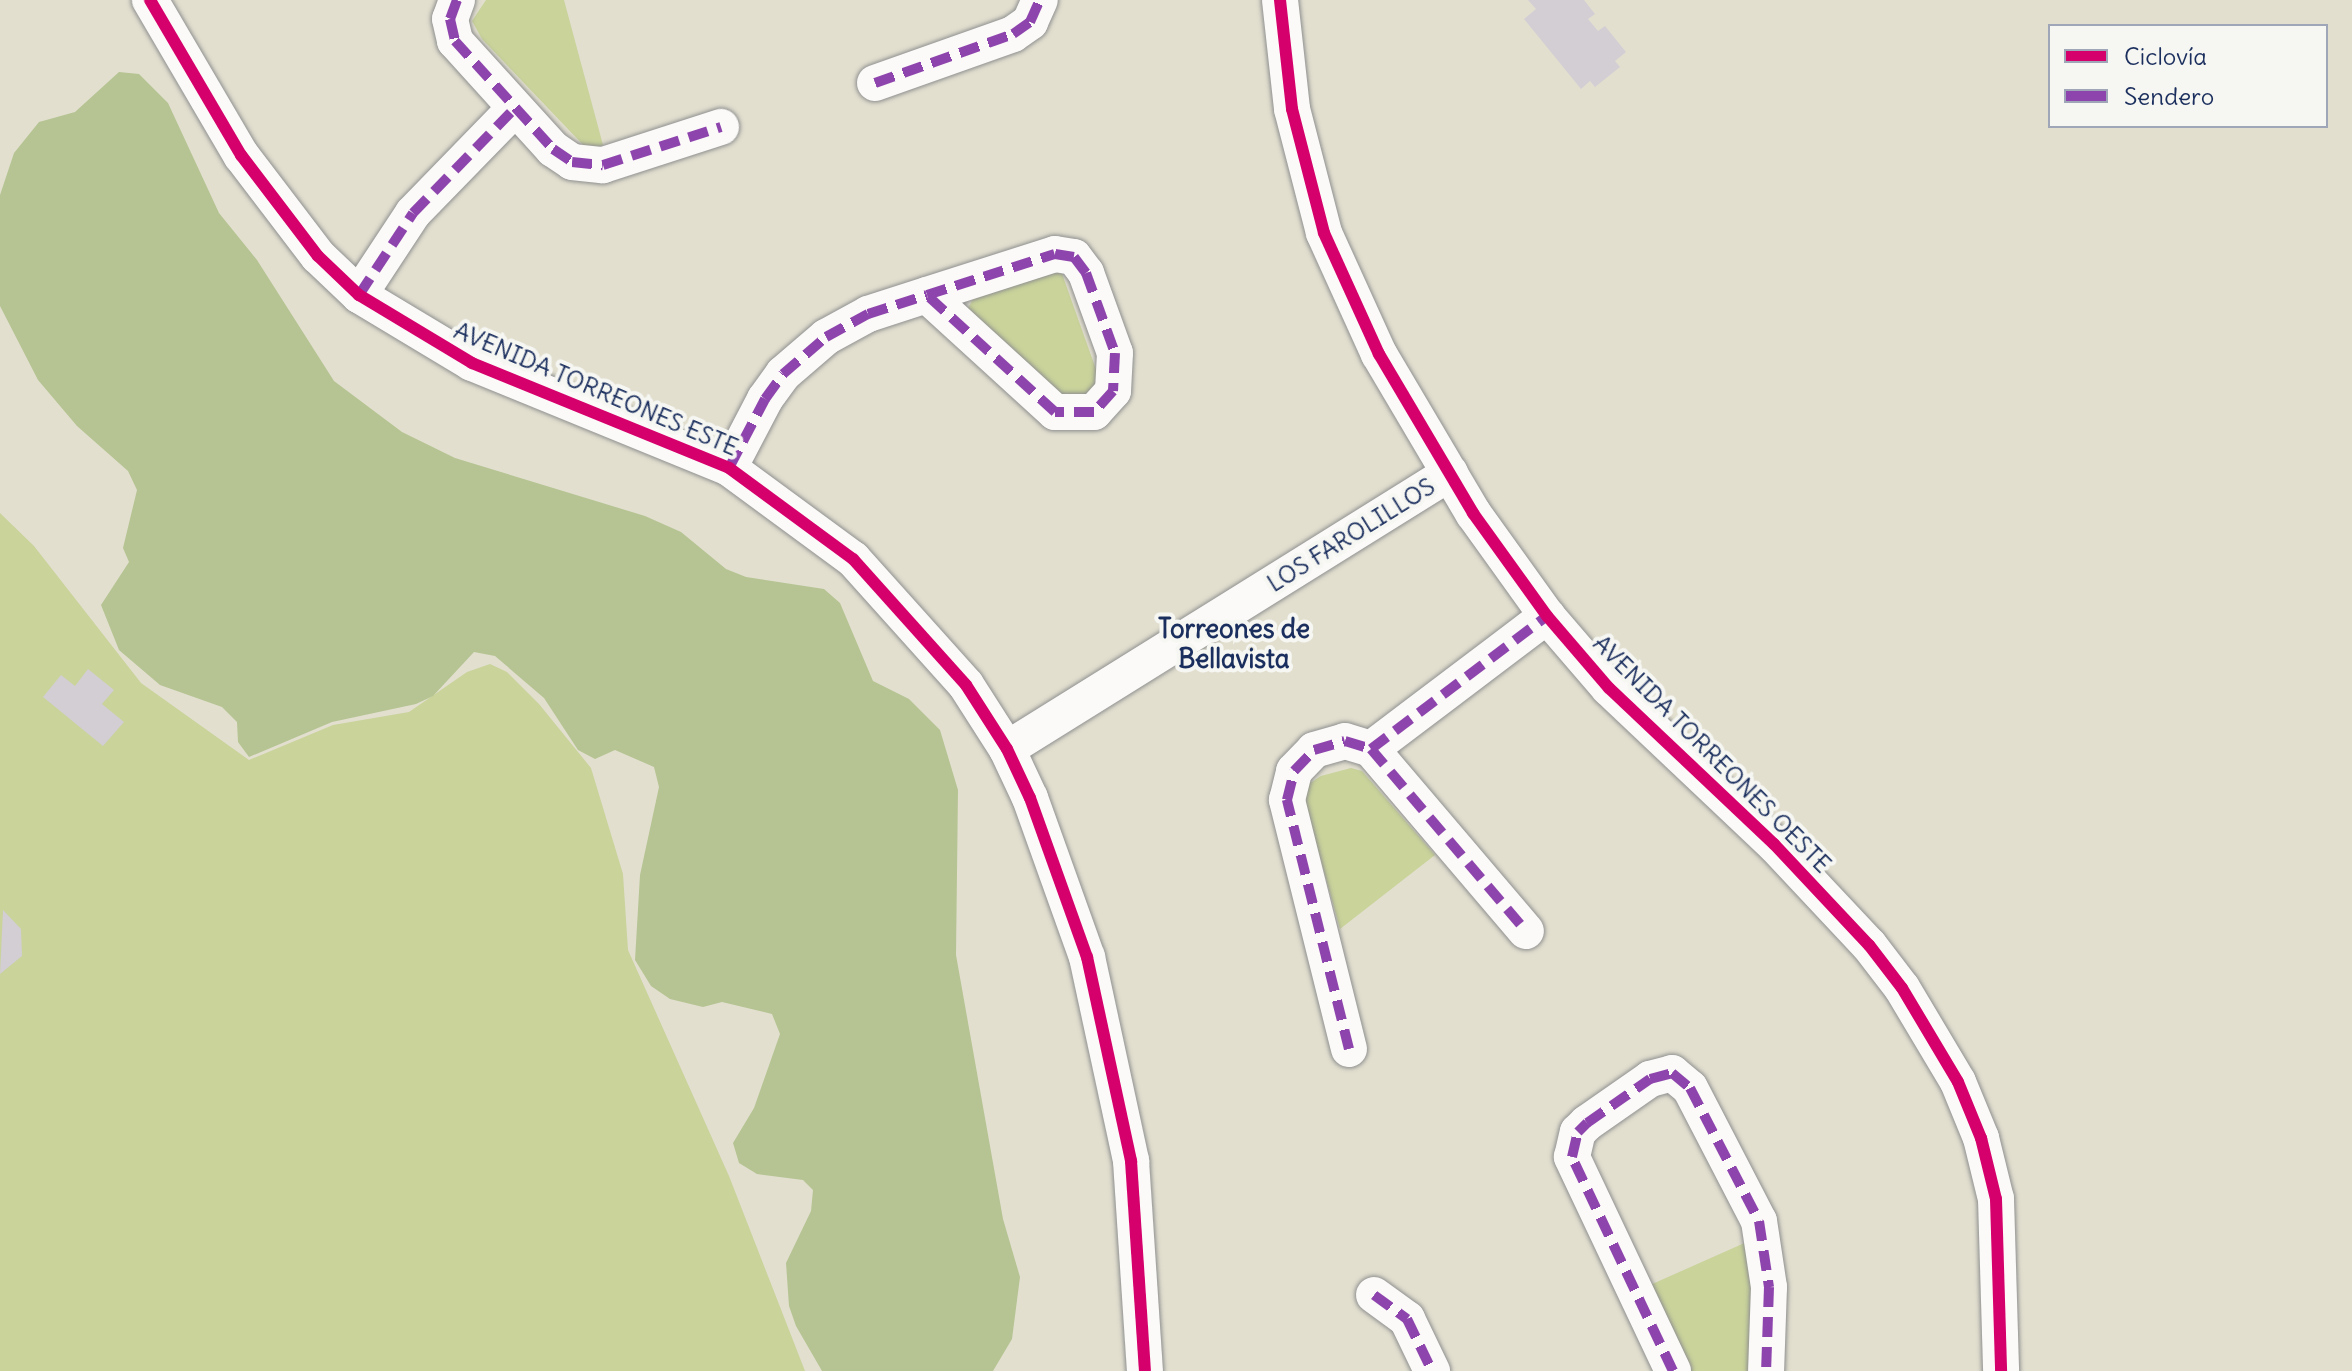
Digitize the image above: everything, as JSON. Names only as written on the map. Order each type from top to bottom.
[{"type":"street","name":"AVENIDA TORREONES ESTE","points":[[150,0],[241,155],[318,256],[359,295],[472,363],[729,468],[853,559],[966,685],[1007,749],[1070,900],[1118,1088],[1139,1226],[1145,1371]]},
{"type":"street","points":[[457,0],[450,19],[455,41],[562,156],[588,167],[721,127]]},
{"type":"street","points":[[875,83],[1013,34],[1030,22],[1040,0]]},
{"type":"street","name":"AVENIDA TORREONES OESTE","points":[[1280,0],[1292,109],[1324,233],[1379,354],[1450,473],[1547,616],[1641,720],[1837,907],[1902,988],[1932,1034],[1970,1110],[1996,1199],[2001,1371]]},
{"type":"street","points":[[359,295],[413,213],[515,108]]},
{"type":"street","points":[[729,468],[765,399],[806,352],[846,324],[927,295],[1055,254],[1074,257],[1086,273],[1115,353],[1117,381],[1113,391],[1094,412],[1055,412],[927,295]]},
{"type":"street","name":"LOS FAROLILLOS","points":[[1007,749],[1450,473]]},
{"type":"street","points":[[1371,749],[1547,616]]},
{"type":"street","points":[[1349,1049],[1287,800],[1294,771],[1314,750],[1345,741],[1371,749],[1526,931]]},
{"type":"street","points":[[1673,1371],[1572,1157],[1578,1132],[1587,1123],[1650,1079],[1672,1073],[1690,1088],[1759,1221],[1769,1287],[1766,1371]]},
{"type":"street","points":[[1374,1295],[1407,1319],[1432,1371]]},
{"type":"green space","points":[[486,0],[564,0],[603,145],[588,150],[482,39],[472,21]]},
{"type":"green space","points":[[119,72],[139,74],[168,103],[219,213],[257,260],[334,381],[402,432],[455,458],[645,516],[681,532],[726,569],[746,577],[824,589],[840,603],[873,681],[909,699],[940,730],[958,790],[956,955],[1003,1219],[1020,1277],[1012,1339],[993,1371],[822,1371],[796,1326],[789,1306],[786,1263],[811,1211],[813,1190],[803,1180],[757,1174],[739,1163],[733,1143],[754,1108],[780,1034],[772,1014],[722,1002],[703,1007],[670,999],[651,986],[635,960],[640,875],[659,787],[654,767],[615,750],[595,759],[578,750],[544,698],[495,656],[474,652],[433,696],[416,704],[332,722],[249,757],[238,742],[237,722],[222,707],[160,685],[119,650],[101,605],[129,562],[123,548],[137,490],[128,471],[77,426],[38,380],[0,306],[0,195],[14,153],[39,122],[75,112]]},
{"type":"green space","points":[[1061,271],[1098,375],[1093,392],[1066,402],[964,316],[973,299]]},
{"type":"green space","points":[[0,513],[34,546],[141,683],[249,760],[333,725],[409,712],[467,672],[490,664],[507,672],[539,704],[591,768],[623,874],[628,950],[729,1176],[805,1371],[0,1371]]},
{"type":"green space","points":[[1351,768],[1362,771],[1435,855],[1340,929],[1301,789],[1321,776]]},
{"type":"green space","points":[[1749,1241],[1756,1257],[1753,1371],[1685,1371],[1650,1285]]},
{"type":"building","points":[[1528,0],[1584,0],[1595,14],[1588,19],[1598,31],[1605,26],[1626,52],[1615,61],[1620,67],[1595,87],[1590,81],[1581,89],[1524,19],[1536,9]]},
{"type":"building","points":[[88,669],[114,690],[102,704],[124,722],[103,746],[43,697],[61,675],[75,686]]},
{"type":"building","points":[[3,910],[21,929],[22,956],[0,974]]},
{"type":"marked path","points":[[457,0],[450,19],[455,41],[553,149],[572,162],[603,165],[721,127]]},
{"type":"marked path","points":[[875,83],[1013,34],[1030,22],[1040,0]]},
{"type":"marked path","points":[[359,295],[413,213],[515,108]]},
{"type":"marked path","points":[[729,468],[765,399],[783,374],[826,337],[868,314],[927,295],[1055,254],[1074,257],[1086,273],[1115,353],[1113,391],[1094,412],[1055,412],[927,295]]},
{"type":"marked path","points":[[1371,749],[1547,616]]},
{"type":"marked path","points":[[1349,1049],[1287,800],[1294,771],[1314,750],[1345,741],[1371,749],[1526,931]]},
{"type":"marked path","points":[[1673,1371],[1572,1157],[1578,1132],[1587,1123],[1650,1079],[1672,1073],[1690,1088],[1759,1221],[1769,1287],[1766,1371]]},
{"type":"marked path","points":[[1374,1295],[1407,1319],[1432,1371]]},
{"type":"cycle path","points":[[150,0],[241,155],[318,256],[359,295],[472,363],[729,468],[853,559],[966,685],[1007,749],[1030,798],[1087,957],[1131,1161],[1145,1371]]},
{"type":"cycle path","points":[[1280,0],[1292,109],[1324,233],[1379,354],[1473,513],[1547,616],[1609,688],[1774,844],[1869,945],[1902,988],[1958,1082],[1981,1138],[1996,1199],[2001,1371]]},
{"type":"district","name":"Torreones de Bellavista","points":[[1234,644]]}]
